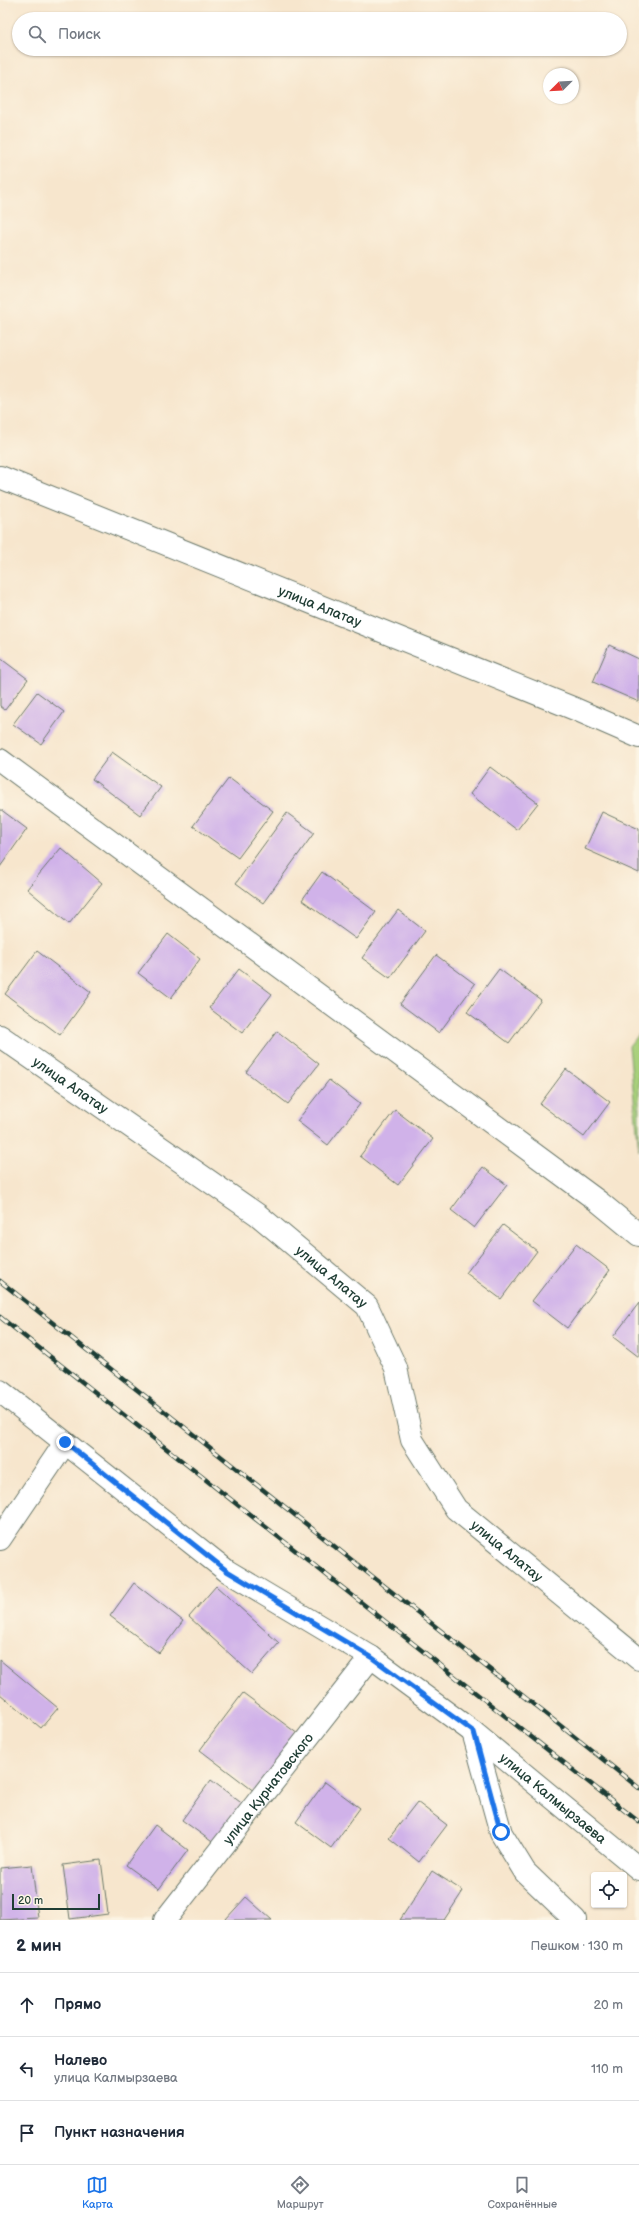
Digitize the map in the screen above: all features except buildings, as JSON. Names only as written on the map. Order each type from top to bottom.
[{"type":"street","name":"улица Алатау","points":[[0,477],[575,709],[639,737]]},
{"type":"street","points":[[0,760],[599,1202],[639,1235]]},
{"type":"street","name":"улица Алатау","points":[[0,1036],[258,1215],[367,1306],[396,1368],[412,1440],[456,1509],[639,1659]]},
{"type":"street","name":"улица Калмырзаева","points":[[0,1391],[227,1571],[371,1657],[474,1732],[639,1869]]},
{"type":"street","points":[[0,1539],[65,1442]]},
{"type":"street","name":"улица Курнатовского","points":[[165,1920],[371,1657]]},
{"type":"street","points":[[474,1732],[501,1832],[525,1872],[575,1920]]},
{"type":"green space","points":[[639,1033],[639,1151],[629,1046]]},
{"type":"railway","points":[[0,1281],[639,1788]]},
{"type":"railway","points":[[0,1317],[639,1822]]},
{"type":"route","points":[[65,1442],[227,1571],[371,1657],[474,1732],[501,1832]]}]
